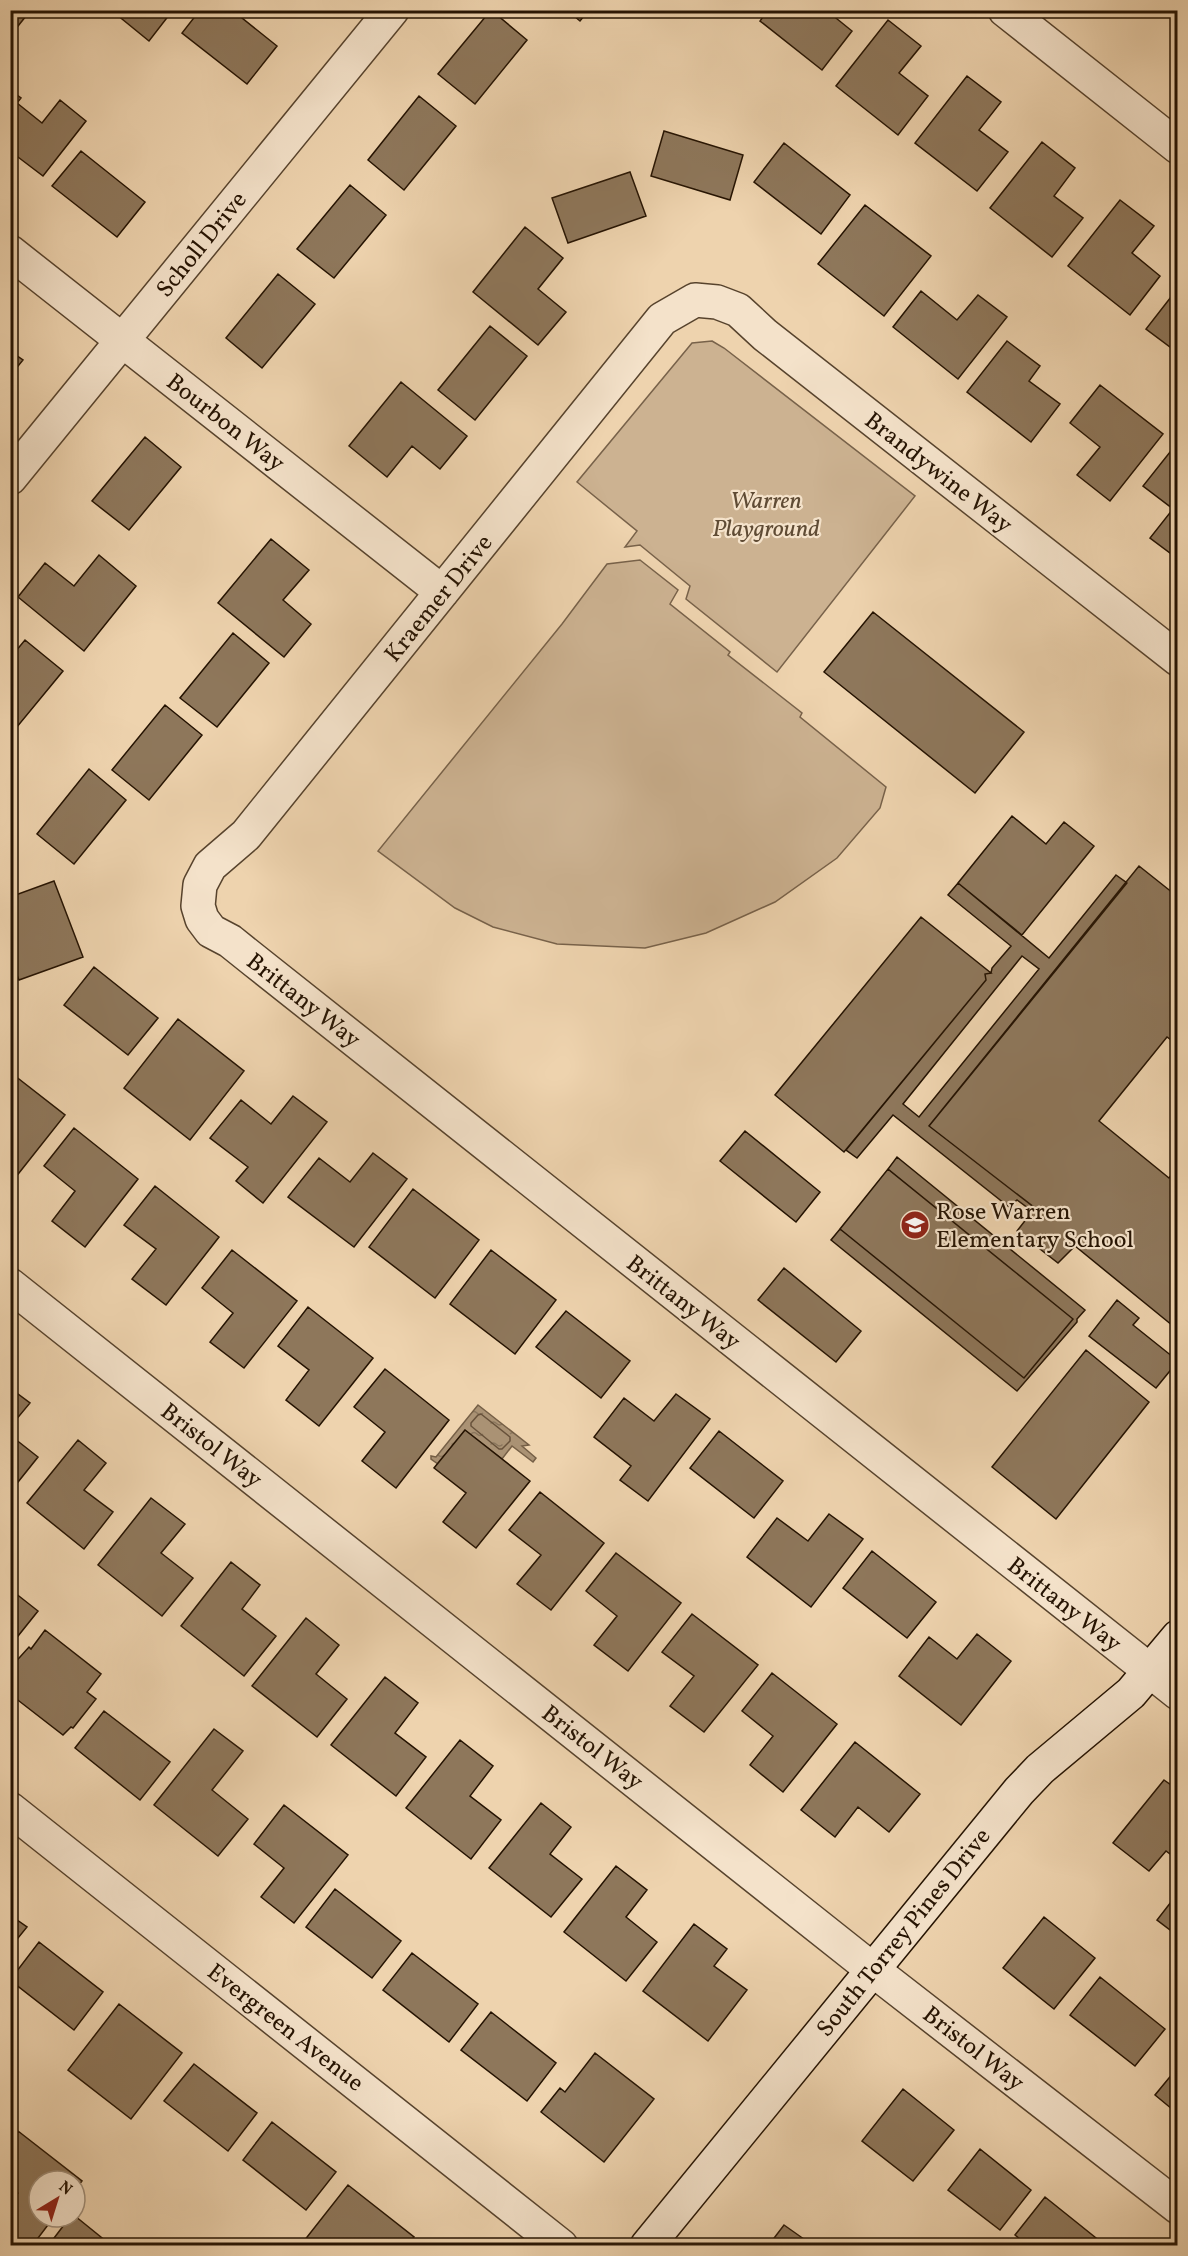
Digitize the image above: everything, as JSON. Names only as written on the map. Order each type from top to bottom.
[{"type":"street","points":[[1005,10],[1178,147]]},
{"type":"street","name":"Scholl Drive","points":[[10,478],[122,340],[377,16]]},
{"type":"street","name":"Bourbon Way","points":[[10,252],[442,592]]},
{"type":"street","name":"Kraemer Drive","points":[[198,906],[200,885],[210,866],[246,835],[662,319],[695,300]]},
{"type":"street","name":"Brandywine Way","points":[[695,300],[717,302],[738,310],[765,335],[1178,659]]},
{"type":"street","name":"Brittany Way","points":[[198,906],[202,919],[212,930],[230,941],[1178,1694]]},
{"type":"street","name":"Bristol Way","points":[[10,1285],[873,1970],[1178,2207]]},
{"type":"street","name":"South Torrey Pines Drive","points":[[647,2246],[1019,1791],[1040,1769],[1113,1710],[1150,1672],[1178,1637]]},
{"type":"street","name":"Evergreen Avenue","points":[[10,1809],[561,2246]]},
{"type":"green space","name":"Warren Playground","points":[[712,341],[915,496],[777,672],[686,599],[690,586],[640,545],[625,547],[637,531],[577,482],[692,343]]},
{"type":"green space","points":[[640,560],[678,590],[670,604],[730,652],[728,655],[802,713],[800,717],[886,787],[880,808],[837,858],[775,902],[706,933],[645,948],[557,944],[493,927],[455,908],[378,851],[562,624],[607,564]]},
{"type":"water","points":[[478,1405],[529,1445],[522,1446],[536,1458],[533,1462],[512,1446],[502,1459],[465,1430],[438,1464],[431,1459],[431,1456],[436,1457]]},
{"type":"building","points":[[10,10],[19,10],[26,16],[10,36]]},
{"type":"building","points":[[111,10],[173,10],[149,41]]},
{"type":"building","points":[[200,10],[232,10],[277,46],[247,84],[182,33]]},
{"type":"building","points":[[491,10],[527,40],[475,104],[438,74]]},
{"type":"building","points":[[567,10],[589,10],[580,21]]},
{"type":"building","points":[[768,10],[826,10],[852,31],[822,70],[760,21]]},
{"type":"building","points":[[888,20],[921,46],[899,73],[928,96],[898,135],[836,86]]},
{"type":"building","points":[[967,76],[1001,102],[979,130],[1008,152],[977,191],[915,143]]},
{"type":"building","points":[[10,90],[21,98],[17,103],[42,123],[60,100],[86,121],[43,176],[10,151]]},
{"type":"building","points":[[419,96],[456,126],[404,190],[368,160]]},
{"type":"building","points":[[664,131],[743,155],[730,200],[651,176]]},
{"type":"building","points":[[1042,142],[1075,168],[1054,196],[1083,218],[1052,257],[990,208]]},
{"type":"building","points":[[784,143],[850,195],[821,234],[754,182]]},
{"type":"building","points":[[81,151],[145,202],[117,237],[52,186]]},
{"type":"building","points":[[630,172],[646,216],[568,243],[552,198]]},
{"type":"building","points":[[350,185],[386,215],[334,278],[297,249]]},
{"type":"building","points":[[1120,200],[1154,226],[1132,253],[1160,276],[1130,315],[1068,266]]},
{"type":"building","points":[[865,205],[931,256],[884,316],[818,264]]},
{"type":"building","points":[[525,227],[563,258],[538,289],[566,312],[538,345],[473,292]]},
{"type":"building","points":[[278,274],[315,304],[262,368],[226,338]]},
{"type":"building","points":[[1178,288],[1178,353],[1146,329]]},
{"type":"building","points":[[921,291],[957,320],[978,295],[1007,317],[958,379],[893,327]]},
{"type":"building","points":[[490,326],[527,356],[475,420],[438,390]]},
{"type":"building","points":[[1007,341],[1040,366],[1029,381],[1060,404],[1031,442],[967,392]]},
{"type":"building","points":[[10,351],[23,360],[10,376]]},
{"type":"building","points":[[401,382],[467,436],[440,469],[412,446],[387,477],[349,446]]},
{"type":"building","points":[[1100,385],[1163,434],[1110,501],[1077,475],[1100,447],[1070,423]]},
{"type":"building","points":[[145,437],[181,467],[129,530],[92,501]]},
{"type":"building","points":[[1174,447],[1178,450],[1178,559],[1150,538],[1173,509],[1143,486]]},
{"type":"building","points":[[271,539],[309,570],[283,600],[311,624],[284,657],[218,603]]},
{"type":"building","points":[[99,555],[136,586],[84,651],[18,597],[45,563],[74,586]]},
{"type":"building","points":[[873,612],[1024,732],[975,793],[824,672]]},
{"type":"building","points":[[233,633],[269,663],[217,727],[180,698]]},
{"type":"building","points":[[25,640],[63,671],[12,733],[10,731],[10,658]]},
{"type":"building","points":[[165,705],[202,735],[149,800],[112,770]]},
{"type":"building","points":[[89,769],[126,800],[74,864],[37,834]]},
{"type":"building","points":[[1012,816],[1046,844],[1064,822],[1094,846],[1022,935],[958,883]]},
{"type":"building","points":[[1139,866],[1178,897],[1178,1045],[1167,1037],[1099,1121],[1169,1178],[1178,1167],[1178,1330],[1075,1246],[1058,1263],[1017,1231],[1035,1208],[929,1126]]},
{"type":"building","points":[[1116,875],[1127,883],[929,1126],[1035,1208],[1032,1211],[1017,1200],[1009,1207],[893,1115],[857,1158],[846,1150],[986,980],[985,974],[991,973],[992,968],[1011,946],[948,895],[958,883],[1049,958]],"holes":[[[1022,956],[1039,969],[919,1117],[903,1104]]]},
{"type":"building","points":[[54,881],[83,957],[19,980],[10,958],[10,897]]},
{"type":"building","points":[[921,917],[991,973],[985,974],[986,980],[844,1152],[775,1095]]},
{"type":"building","points":[[94,967],[158,1018],[128,1055],[64,1005]]},
{"type":"building","points":[[178,1019],[244,1071],[190,1140],[124,1088]]},
{"type":"building","points":[[10,1072],[65,1115],[11,1183],[10,1182]]},
{"type":"building","points":[[293,1096],[327,1122],[263,1203],[236,1181],[248,1167],[210,1138],[241,1100],[271,1124]]},
{"type":"building","points":[[74,1128],[138,1179],[85,1247],[52,1221],[75,1191],[44,1166]]},
{"type":"building","points":[[745,1131],[820,1192],[796,1222],[720,1161]]},
{"type":"building","points":[[373,1153],[407,1179],[354,1247],[288,1197],[319,1158],[350,1182]]},
{"type":"building","points":[[897,1157],[1085,1310],[1017,1391],[831,1240],[840,1229],[1024,1378],[1073,1319],[888,1169]]},
{"type":"building","points":[[888,1169],[1073,1319],[1024,1378],[840,1229]]},
{"type":"building","points":[[155,1186],[219,1237],[166,1305],[132,1279],[156,1249],[124,1225]]},
{"type":"building","points":[[413,1189],[479,1240],[435,1298],[369,1247]]},
{"type":"building","points":[[232,1250],[297,1301],[244,1368],[210,1342],[233,1313],[202,1288]]},
{"type":"building","points":[[491,1250],[556,1300],[515,1354],[450,1304]]},
{"type":"building","points":[[784,1268],[861,1331],[836,1362],[758,1300]]},
{"type":"building","points":[[1117,1300],[1139,1318],[1133,1325],[1178,1361],[1156,1388],[1089,1336]]},
{"type":"building","points":[[308,1307],[373,1358],[319,1426],[286,1400],[309,1370],[278,1346]]},
{"type":"building","points":[[566,1311],[630,1361],[601,1398],[536,1347]]},
{"type":"building","points":[[1086,1350],[1149,1402],[1056,1519],[992,1467]]},
{"type":"building","points":[[385,1369],[449,1420],[396,1488],[362,1461],[385,1432],[354,1407]]},
{"type":"building","points":[[10,1388],[30,1403],[10,1427]]},
{"type":"building","points":[[676,1394],[710,1419],[648,1501],[620,1480],[631,1466],[594,1437],[624,1398],[654,1421]]},
{"type":"building","points":[[465,1430],[530,1481],[476,1548],[443,1522],[466,1493],[434,1468]]},
{"type":"building","points":[[719,1431],[783,1481],[754,1518],[690,1468]]},
{"type":"building","points":[[10,1435],[38,1457],[10,1492]]},
{"type":"building","points":[[78,1440],[106,1463],[84,1490],[113,1512],[84,1549],[27,1503]]},
{"type":"building","points":[[540,1492],[604,1543],[551,1610],[517,1584],[541,1555],[509,1530]]},
{"type":"building","points":[[151,1498],[185,1524],[161,1553],[193,1578],[162,1616],[98,1565]]},
{"type":"building","points":[[829,1514],[863,1539],[811,1607],[747,1557],[777,1518],[808,1541]]},
{"type":"building","points":[[872,1551],[936,1602],[907,1638],[843,1588]]},
{"type":"building","points":[[616,1553],[681,1603],[628,1671],[594,1645],[617,1616],[586,1591]]},
{"type":"building","points":[[231,1562],[260,1585],[242,1609],[276,1636],[244,1676],[181,1626]]},
{"type":"building","points":[[10,1589],[38,1611],[10,1646]]},
{"type":"building","points":[[692,1614],[758,1665],[704,1732],[670,1706],[694,1676],[662,1652]]},
{"type":"building","points":[[306,1618],[339,1645],[316,1674],[347,1699],[317,1737],[252,1686]]},
{"type":"building","points":[[45,1630],[101,1674],[87,1692],[96,1699],[73,1728],[71,1727],[63,1735],[10,1694],[10,1668],[29,1647],[31,1649]]},
{"type":"building","points":[[977,1634],[1011,1661],[961,1725],[899,1676],[929,1637],[957,1659]]},
{"type":"building","points":[[772,1673],[837,1724],[783,1792],[750,1765],[773,1736],[742,1711]]},
{"type":"building","points":[[385,1677],[418,1703],[395,1733],[426,1757],[396,1796],[331,1745]]},
{"type":"building","points":[[104,1711],[170,1762],[140,1800],[75,1748]]},
{"type":"building","points":[[214,1729],[243,1751],[212,1790],[248,1819],[218,1856],[154,1805]]},
{"type":"building","points":[[460,1740],[493,1766],[470,1796],[501,1820],[471,1859],[406,1808]]},
{"type":"building","points":[[855,1742],[920,1794],[889,1832],[858,1807],[835,1837],[801,1810]]},
{"type":"building","points":[[1164,1780],[1178,1790],[1178,1860],[1166,1851],[1149,1871],[1113,1843]]},
{"type":"building","points":[[541,1803],[571,1827],[550,1854],[582,1879],[551,1917],[489,1868]]},
{"type":"building","points":[[284,1805],[348,1855],[294,1923],[261,1897],[284,1868],[254,1844]]},
{"type":"building","points":[[616,1866],[647,1890],[626,1917],[657,1942],[626,1981],[564,1932]]},
{"type":"building","points":[[335,1889],[401,1941],[372,1978],[306,1927]]},
{"type":"building","points":[[1178,1893],[1178,1936],[1157,1920]]},
{"type":"building","points":[[10,1915],[27,1927],[10,1948]]},
{"type":"building","points":[[1044,1917],[1095,1958],[1054,2009],[1003,1968]]},
{"type":"building","points":[[694,1924],[727,1949],[714,1966],[747,1990],[708,2041],[643,1991]]},
{"type":"building","points":[[39,1942],[103,1992],[74,2030],[10,1980]]},
{"type":"building","points":[[412,1953],[478,2004],[449,2042],[383,1990]]},
{"type":"building","points":[[1100,1977],[1165,2029],[1135,2066],[1070,2015]]},
{"type":"building","points":[[119,2004],[182,2053],[131,2119],[68,2070]]},
{"type":"building","points":[[491,2012],[556,2063],[527,2101],[461,2050]]},
{"type":"building","points":[[595,2053],[654,2099],[604,2162],[541,2112],[560,2088],[565,2092]]},
{"type":"building","points":[[194,2064],[257,2113],[228,2151],[164,2101]]},
{"type":"building","points":[[1178,2067],[1178,2114],[1155,2095]]},
{"type":"building","points":[[903,2089],[954,2130],[913,2181],[862,2141]]},
{"type":"building","points":[[272,2122],[336,2172],[306,2210],[243,2160]]},
{"type":"building","points":[[18,2131],[67,2169],[27,2169],[27,2229],[45,2229],[32,2246],[25,2246],[10,2234],[10,2202],[18,2193],[10,2187],[10,2141]]},
{"type":"building","points":[[980,2149],[1031,2190],[1000,2230],[948,2190]]},
{"type":"building","points":[[348,2185],[414,2237],[407,2246],[300,2246]]},
{"type":"building","points":[[1045,2197],[1106,2246],[1028,2246],[1015,2235]]},
{"type":"building","points":[[784,2225],[801,2237],[814,2246],[768,2246]]},
{"type":"building","points":[[87,2226],[112,2246],[48,2246],[61,2229],[87,2229]]},
{"type":"place","name":"Rose Warren Elementary School","points":[[915,1225]]}]
